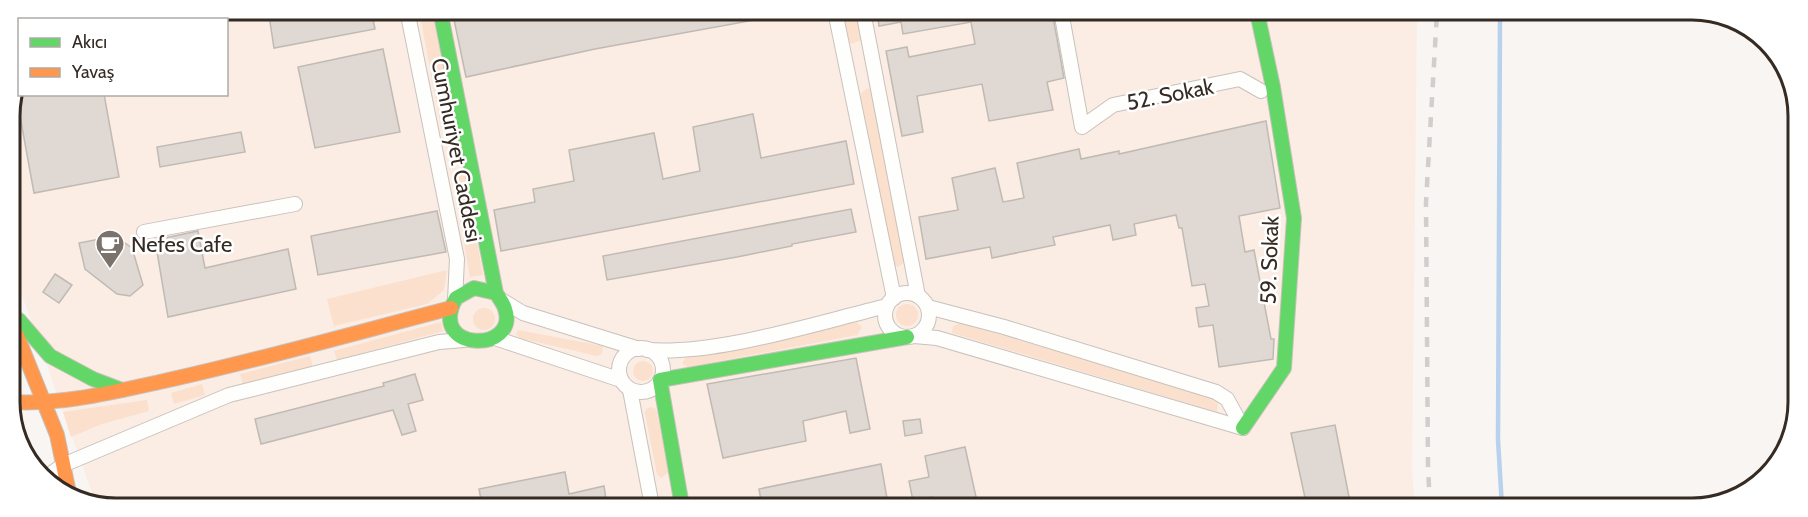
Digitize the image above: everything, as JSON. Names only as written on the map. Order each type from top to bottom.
[{"type":"main road","name":"Cumhuriyet Caddesi","points":[[442,20],[500,297]]},
{"type":"main road","name":"59. Sokak","points":[[1243,428],[1284,368],[1294,218],[1273,87],[1259,20]]},
{"type":"main road","points":[[479,287],[500,297],[506,319],[504,328],[495,338],[482,343],[464,340],[452,326],[453,304],[461,293],[479,287]]},
{"type":"main road","points":[[20,403],[44,404],[219,369],[453,304]]},
{"type":"main road","points":[[20,322],[50,356],[93,379],[122,390]]},
{"type":"main road","points":[[681,498],[660,380],[910,337]]},
{"type":"main road","points":[[20,343],[57,435],[67,485]]},
{"type":"street","name":"Cumhuriyet Caddesi","points":[[409,20],[457,259],[453,304]]},
{"type":"street","points":[[837,20],[890,302],[885,313],[888,327],[893,332],[910,337],[937,338],[1243,428]]},
{"type":"street","points":[[865,20],[918,296],[928,307],[1004,327],[1216,392],[1227,399],[1243,428]]},
{"type":"street","name":"52. Sokak","points":[[1063,20],[1082,127],[1113,105],[1229,82],[1240,80],[1261,92]]},
{"type":"street","points":[[144,232],[295,204]]},
{"type":"street","points":[[500,297],[524,313],[643,349],[665,351],[748,339],[890,302],[904,293],[918,296]]},
{"type":"street","points":[[910,337],[920,333],[928,322],[928,307]]},
{"type":"street","points":[[495,338],[626,385],[637,392],[651,390],[660,380],[662,373],[659,358],[643,349],[627,354],[622,359],[619,373],[626,385],[650,498]]},
{"type":"street","points":[[52,473],[63,465],[230,395],[438,342],[464,340]]},
{"type":"shaded area","points":[[228,20],[1417,20],[1412,470],[1414,497],[115,498],[93,495],[20,289],[20,109],[22,96],[228,96]]},
{"type":"shaded area","points":[[421,20],[434,20],[453,119],[450,125],[444,125],[440,121]]},
{"type":"shaded area","points":[[845,20],[858,20],[862,40],[851,44]]},
{"type":"shaded area","points":[[868,88],[873,91],[905,262],[898,267],[893,263],[861,97],[861,93]]},
{"type":"shaded area","points":[[461,174],[465,176],[483,275],[470,277],[453,179]]},
{"type":"shaded area","points":[[447,270],[444,290],[427,304],[334,326],[327,299]]},
{"type":"shaded area","points":[[907,304],[915,307],[918,315],[915,323],[907,326],[899,323],[896,315],[899,307]]},
{"type":"shaded area","points":[[484,308],[492,311],[495,319],[492,327],[484,330],[476,327],[473,319],[476,311]]},
{"type":"shaded area","points":[[441,322],[443,331],[337,360],[334,351]]},
{"type":"shaded area","points":[[856,322],[862,327],[857,335],[688,367],[682,364],[686,356]]},
{"type":"shaded area","points":[[960,323],[1175,385],[1218,401],[1217,412],[952,333],[953,326]]},
{"type":"shaded area","points":[[518,330],[603,346],[602,354],[597,356],[519,338],[516,334]]},
{"type":"shaded area","points":[[310,356],[313,367],[243,385],[240,374]]},
{"type":"shaded area","points":[[639,361],[647,361],[653,367],[653,375],[647,381],[639,381],[633,375],[633,367]]},
{"type":"shaded area","points":[[202,384],[205,395],[174,404],[171,393]]},
{"type":"shaded area","points":[[147,400],[149,411],[102,424],[71,437],[63,412]]},
{"type":"shaded area","points":[[651,407],[656,409],[669,472],[661,478],[657,474],[645,413],[646,409]]},
{"type":"building","points":[[270,20],[373,20],[375,29],[274,48]]},
{"type":"building","points":[[454,20],[754,20],[595,49],[466,77]]},
{"type":"building","points":[[878,20],[1054,20],[1064,78],[1047,82],[1053,110],[989,121],[982,84],[917,96],[923,132],[902,136],[886,51],[907,47],[909,57],[975,44],[971,22],[903,34],[901,22],[879,26]]},
{"type":"building","points":[[383,49],[400,132],[315,148],[298,67]]},
{"type":"building","points":[[22,96],[104,96],[119,177],[34,193],[20,116]]},
{"type":"building","points":[[753,114],[761,158],[846,141],[854,184],[501,251],[494,210],[535,202],[533,189],[574,181],[569,150],[654,133],[663,179],[700,171],[693,127]]},
{"type":"building","points":[[1266,121],[1280,208],[1239,216],[1245,252],[1254,250],[1271,339],[1274,339],[1273,359],[1219,367],[1213,325],[1199,327],[1196,308],[1209,306],[1205,284],[1192,286],[1182,228],[1179,228],[1176,215],[1134,224],[1136,235],[1113,240],[1110,225],[1053,237],[1055,245],[992,258],[990,247],[926,259],[919,217],[958,210],[952,178],[995,168],[1003,202],[1024,198],[1017,163],[1079,149],[1081,159],[1119,151],[1119,154]]},
{"type":"building","points":[[241,132],[245,152],[160,167],[157,147]]},
{"type":"building","points":[[851,209],[856,232],[737,257],[607,280],[603,256]]},
{"type":"building","points":[[437,211],[446,252],[318,275],[311,236]]},
{"type":"building","points":[[198,231],[205,268],[288,249],[296,289],[168,317],[155,240]]},
{"type":"building","points":[[115,236],[132,248],[143,285],[130,296],[117,294],[85,269],[79,243]]},
{"type":"building","points":[[55,274],[72,285],[59,303],[43,292]]},
{"type":"building","points":[[856,358],[870,429],[850,433],[846,411],[803,421],[806,441],[723,458],[707,384]]},
{"type":"building","points":[[415,374],[423,400],[408,404],[416,431],[402,435],[393,410],[261,444],[255,419],[384,386],[383,383]]},
{"type":"building","points":[[920,419],[922,433],[905,436],[903,421]]},
{"type":"building","points":[[1335,425],[1349,497],[1305,497],[1291,433]]},
{"type":"building","points":[[965,447],[976,497],[912,497],[909,481],[929,477],[925,456]]},
{"type":"building","points":[[881,464],[887,498],[761,498],[759,489]]},
{"type":"building","points":[[565,472],[569,494],[604,486],[606,498],[481,498],[479,489]]},
{"type":"waterway","points":[[1500,20],[1498,440],[1501,497]]},
{"type":"railway","points":[[1430,497],[1426,202],[1437,20]]},
{"type":"traffic: fast","points":[[442,20],[496,293]]},
{"type":"traffic: fast","points":[[1243,428],[1284,368],[1294,218],[1273,87],[1259,20]]},
{"type":"traffic: fast","points":[[474,288],[496,293],[504,307],[506,323],[499,334],[475,341],[462,337],[453,329],[450,316],[456,298],[474,288]]},
{"type":"traffic: fast","points":[[20,321],[50,356],[93,379],[122,390]]},
{"type":"traffic: fast","points":[[681,498],[660,380],[907,337]]},
{"type":"traffic: slow","points":[[20,402],[69,400],[126,389],[236,364],[451,308]]},
{"type":"traffic: slow","points":[[20,343],[57,435],[67,485]]},
{"type":"place","name":"Nefes Cafe","points":[[110,270]]}]
